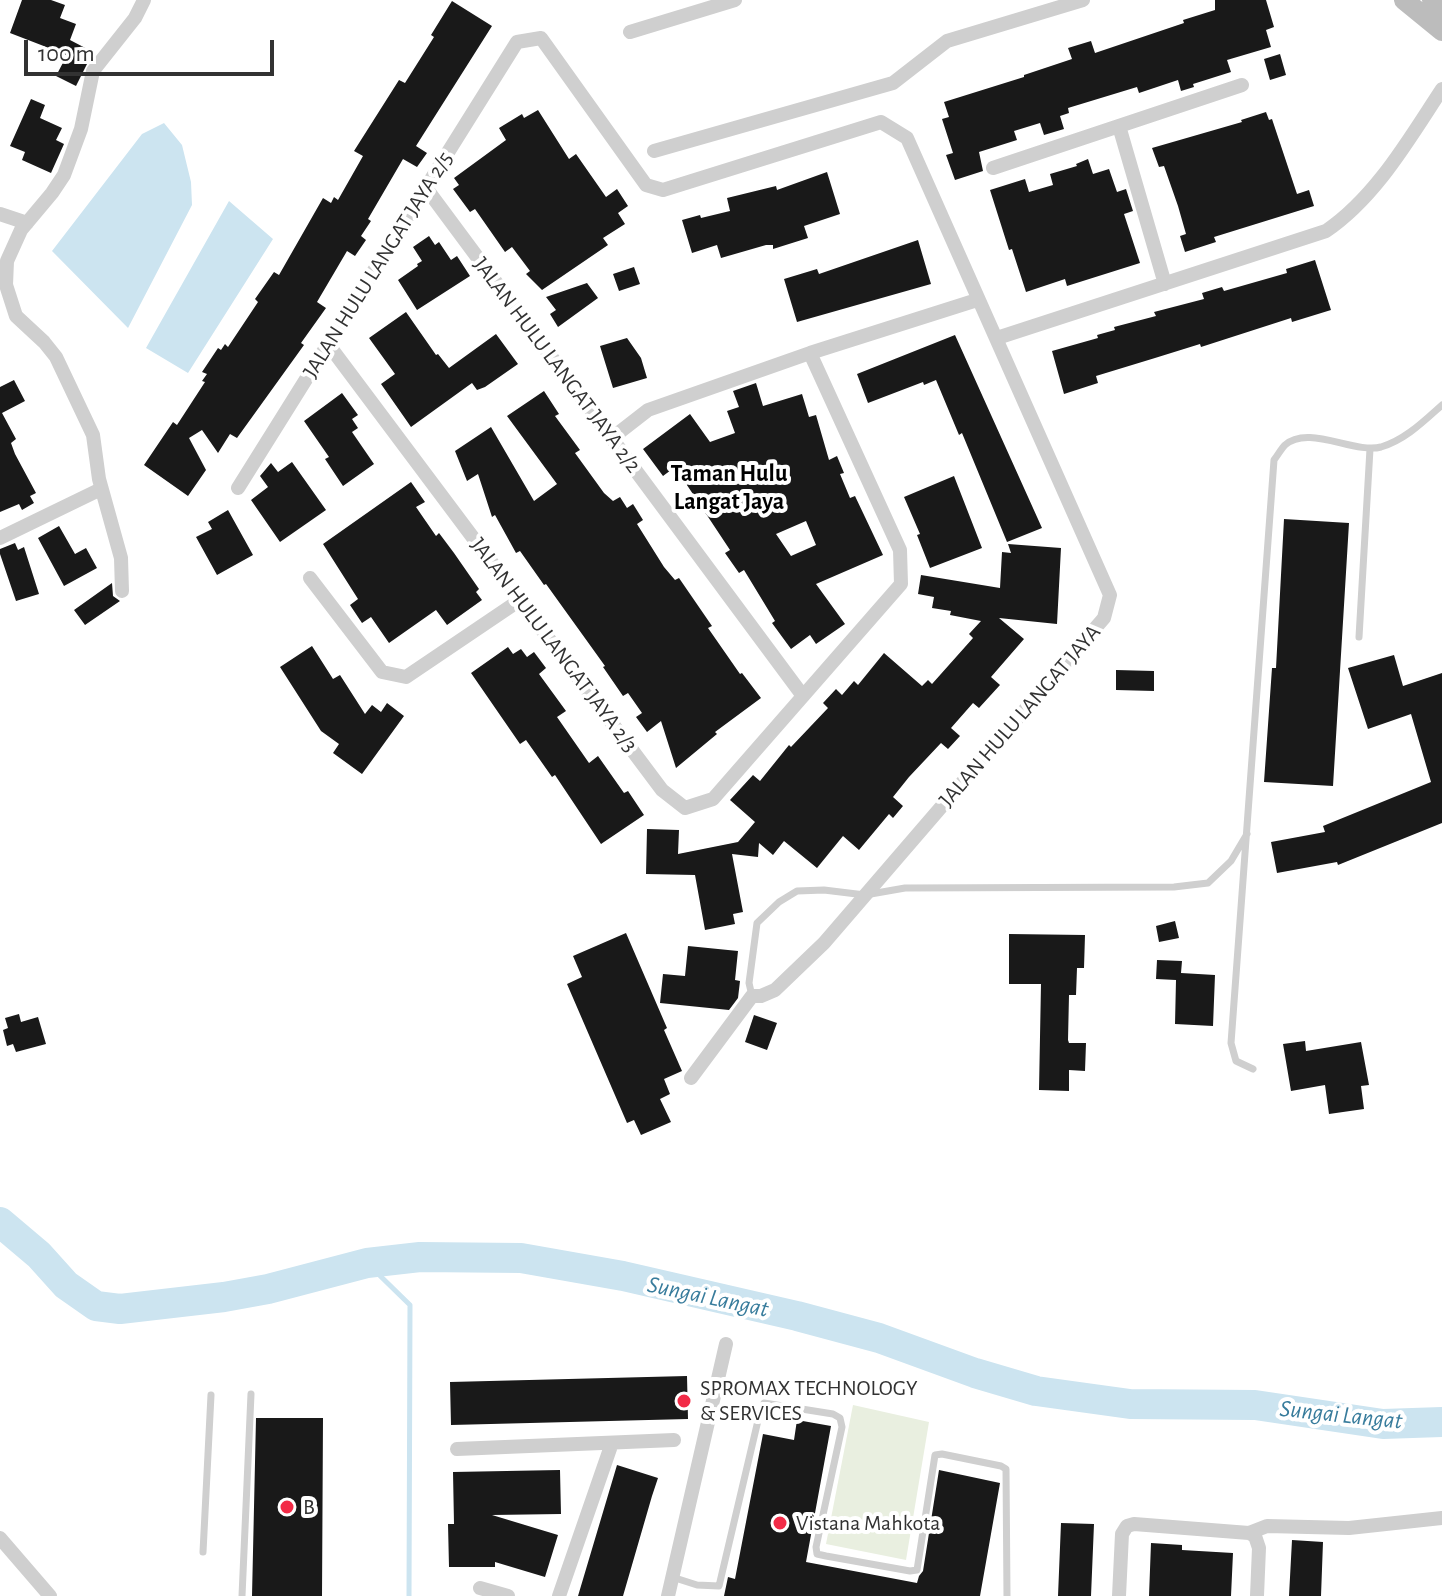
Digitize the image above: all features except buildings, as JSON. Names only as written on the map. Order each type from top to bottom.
[{"type":"main road","points":[[1404,0],[1439,21]]},
{"type":"main road","points":[[1432,0],[1439,21],[1442,48]]},
{"type":"street","points":[[122,591],[121,558],[101,489],[93,435],[56,357],[16,316],[6,285],[7,261],[21,230],[64,175],[81,129],[93,71],[135,18],[144,0]]},
{"type":"street","points":[[630,32],[735,0]]},
{"type":"street","points":[[654,151],[893,83],[947,41],[1044,6],[1083,0]]},
{"type":"street","name":"JALAN HULU LANGAT JAYA","points":[[517,42],[541,38],[646,185],[663,190],[881,122],[907,138],[1110,595],[1104,618],[824,943],[786,981],[767,994],[752,996]]},
{"type":"street","name":"JALAN HULU LANGAT JAYA 2/5","points":[[238,488],[517,42]]},
{"type":"street","points":[[993,168],[1242,85]]},
{"type":"street","points":[[997,338],[1326,231],[1351,214],[1442,89]]},
{"type":"street","points":[[1119,126],[1165,284]]},
{"type":"street","name":"JALAN HULU LANGAT JAYA 2/2","points":[[426,188],[803,696]]},
{"type":"street","points":[[0,214],[27,223]]},
{"type":"street","points":[[612,438],[648,410],[810,353],[977,300]]},
{"type":"street","name":"JALAN HULU LANGAT JAYA 2/3","points":[[328,344],[662,790],[685,808],[713,799],[803,696]]},
{"type":"street","points":[[803,696],[901,584],[900,550],[810,353]]},
{"type":"street","points":[[0,538],[101,489]]},
{"type":"street","points":[[310,578],[382,672],[406,677],[520,600]]},
{"type":"street","points":[[691,1078],[752,996]]},
{"type":"street","points":[[668,1596],[726,1344]]},
{"type":"street","points":[[457,1449],[674,1440]]},
{"type":"street","points":[[559,1596],[612,1443]]},
{"type":"street","points":[[1249,1533],[1267,1526],[1349,1528],[1442,1518]]},
{"type":"street","points":[[1119,1596],[1122,1534],[1127,1526],[1134,1524],[1255,1536],[1259,1548],[1257,1596]]},
{"type":"street","points":[[0,1538],[50,1596]]},
{"type":"street","points":[[480,1588],[508,1596]]},
{"type":"lane","points":[[1253,1069],[1236,1061],[1231,1043],[1274,460],[1286,444],[1297,439],[1313,438],[1370,449],[1384,446],[1407,435],[1442,405]]},
{"type":"lane","points":[[1359,637],[1370,449]]},
{"type":"lane","points":[[752,996],[749,983],[757,923],[779,902],[797,891],[824,890],[865,895],[905,888],[1174,887],[1208,883],[1231,861],[1248,832]]},
{"type":"lane","points":[[242,1596],[251,1394]]},
{"type":"lane","points":[[203,1552],[211,1395]]},
{"type":"lane","points":[[672,1577],[697,1585],[719,1586],[764,1403],[833,1414],[840,1418],[842,1427],[817,1554],[917,1570],[935,1455],[1006,1469],[1007,1596]]},
{"type":"green space","points":[[853,1405],[929,1422],[906,1560],[826,1544]]},
{"type":"water","points":[[164,123],[182,145],[191,182],[192,205],[128,328],[52,251],[142,134]]},
{"type":"water","points":[[229,201],[273,239],[188,373],[146,348]]},
{"type":"waterway","name":"Sungai Langat","points":[[0,1222],[39,1255],[66,1285],[96,1306],[120,1309],[224,1297],[367,1263],[420,1257],[521,1258],[623,1276],[797,1316],[879,1338],[975,1373],[1036,1391],[1130,1404],[1255,1405],[1383,1424],[1442,1422]]},
{"type":"waterway","points":[[367,1263],[410,1305],[409,1596]]},
{"type":"place","name":"SPROMAX TECHNOLOGY & SERVICES","points":[[684,1401]]},
{"type":"place","name":"B","points":[[287,1507]]},
{"type":"place","name":"Vistana Mahkota","points":[[780,1523]]},
{"type":"district","name":"Taman Hulu Langat Jaya","points":[[729,488]]}]
